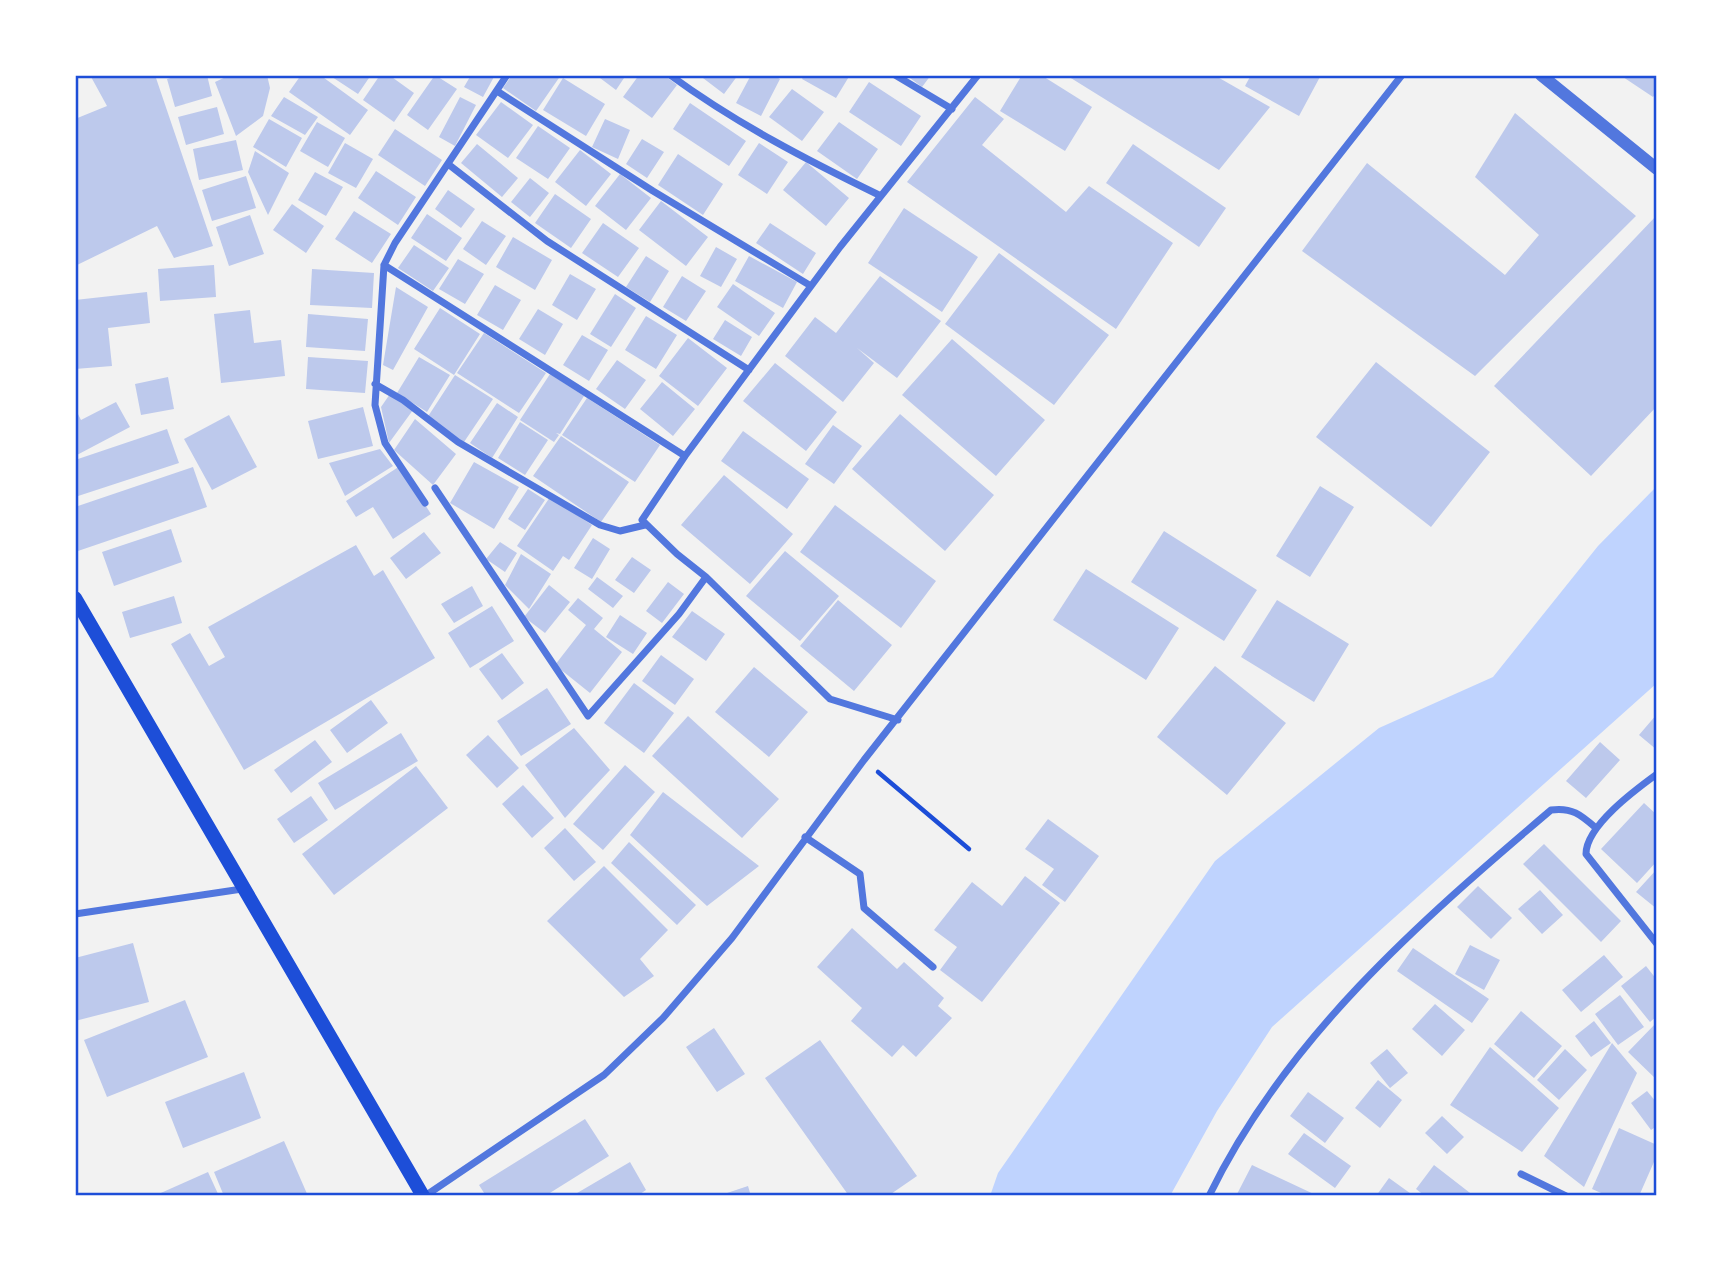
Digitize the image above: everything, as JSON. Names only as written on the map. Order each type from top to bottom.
[{"type":"main road","points":[[75,598],[242,889],[424,1196]]},
{"type":"street","points":[[425,503],[385,443],[375,405],[384,265],[507,75]]},
{"type":"street","points":[[670,75],[709,104],[779,147],[881,196]]},
{"type":"street","points":[[895,75],[952,109]]},
{"type":"street","points":[[898,720],[831,699],[706,577],[645,525],[644,514],[811,286],[978,75]]},
{"type":"street","points":[[424,1196],[604,1075],[663,1018],[724,948],[864,760],[1402,75]]},
{"type":"street","points":[[1541,75],[1657,169]]},
{"type":"street","points":[[497,91],[653,191],[811,286]]},
{"type":"street","points":[[448,164],[547,241],[749,370]]},
{"type":"street","points":[[384,265],[685,456]]},
{"type":"street","points":[[375,384],[403,400],[458,442],[600,525],[620,531],[645,525]]},
{"type":"street","points":[[435,488],[587,716],[679,614],[706,577]]},
{"type":"street","points":[[1657,774],[1596,828],[1586,843],[1586,854],[1657,944]]},
{"type":"street","points":[[1209,1196],[1268,1094],[1312,1037],[1383,960],[1551,810],[1564,808],[1577,812],[1596,828]]},
{"type":"street","points":[[805,838],[860,874],[864,908],[933,967]]},
{"type":"street","points":[[75,914],[242,889]]},
{"type":"street","points":[[1521,1174],[1566,1196]]},
{"type":"path","points":[[864,760],[969,849]]},
{"type":"water","points":[[1657,486],[1657,683],[1272,1027],[1217,1111],[1170,1196],[990,1196],[998,1173],[1215,861],[1379,728],[1493,677],[1598,546]]},
{"type":"building","points":[[90,75],[155,75],[213,246],[174,258],[157,226],[75,266],[75,119],[107,106]]},
{"type":"building","points":[[181,75],[207,75],[212,96],[175,107],[167,79]]},
{"type":"building","points":[[230,75],[267,75],[270,88],[263,116],[236,136],[215,82]]},
{"type":"building","points":[[301,75],[320,75],[368,110],[350,135],[289,92]]},
{"type":"building","points":[[329,75],[371,75],[358,94]]},
{"type":"building","points":[[380,75],[389,75],[414,93],[394,122],[363,100]]},
{"type":"building","points":[[435,75],[457,89],[428,130],[407,115]]},
{"type":"building","points":[[471,75],[495,75],[483,97],[464,87]]},
{"type":"building","points":[[512,75],[561,75],[536,111],[503,88]]},
{"type":"building","points":[[596,75],[626,75],[616,90]]},
{"type":"building","points":[[639,75],[664,75],[677,85],[652,118],[623,97]]},
{"type":"building","points":[[699,75],[738,75],[724,94]]},
{"type":"building","points":[[751,75],[773,75],[780,79],[761,116],[736,103]]},
{"type":"building","points":[[804,75],[850,75],[836,98],[802,79]]},
{"type":"building","points":[[906,75],[931,75],[922,87]]},
{"type":"building","points":[[1022,75],[1041,75],[1092,107],[1065,151],[1000,111]]},
{"type":"building","points":[[1066,75],[1137,78],[1214,75],[1270,107],[1219,170]]},
{"type":"building","points":[[1251,75],[1321,75],[1299,116],[1245,86]]},
{"type":"building","points":[[1620,75],[1657,75],[1657,92],[1653,97]]},
{"type":"building","points":[[563,78],[605,104],[586,136],[543,110]]},
{"type":"building","points":[[869,82],[921,116],[901,146],[849,112]]},
{"type":"building","points":[[792,89],[824,112],[802,141],[769,117]]},
{"type":"building","points":[[284,97],[318,117],[305,135],[271,116]]},
{"type":"building","points":[[460,97],[476,105],[455,146],[439,137]]},
{"type":"building","points":[[975,97],[1004,119],[982,145],[1066,212],[1089,186],[1173,243],[1116,329],[907,182]]},
{"type":"building","points":[[501,102],[533,125],[508,158],[476,135]]},
{"type":"building","points":[[690,103],[746,141],[729,166],[673,129]]},
{"type":"building","points":[[217,107],[224,134],[186,145],[178,117]]},
{"type":"building","points":[[1515,113],[1636,216],[1475,376],[1302,251],[1367,163],[1505,275],[1539,235],[1475,177]]},
{"type":"building","points":[[269,119],[302,138],[286,167],[253,147]]},
{"type":"building","points":[[605,119],[630,130],[618,159],[592,147]]},
{"type":"building","points":[[317,122],[345,138],[328,167],[300,151]]},
{"type":"building","points":[[839,122],[878,149],[857,179],[817,151]]},
{"type":"building","points":[[538,126],[570,148],[548,179],[516,158]]},
{"type":"building","points":[[395,129],[442,160],[425,186],[378,155]]},
{"type":"building","points":[[642,139],[664,152],[647,178],[626,164]]},
{"type":"building","points":[[236,140],[243,170],[199,180],[193,149]]},
{"type":"building","points":[[345,143],[373,159],[356,188],[328,173]]},
{"type":"building","points":[[759,143],[788,162],[767,194],[738,175]]},
{"type":"building","points":[[477,144],[518,178],[502,197],[461,163]]},
{"type":"building","points":[[1133,144],[1226,208],[1199,247],[1106,183]]},
{"type":"building","points":[[580,150],[611,174],[586,206],[555,182]]},
{"type":"building","points":[[255,151],[289,173],[268,215],[248,172]]},
{"type":"building","points":[[678,154],[723,184],[703,215],[658,185]]},
{"type":"building","points":[[806,162],[849,198],[826,226],[783,190]]},
{"type":"building","points":[[376,171],[416,197],[398,225],[358,198]]},
{"type":"building","points":[[315,172],[343,187],[326,216],[298,200]]},
{"type":"building","points":[[620,174],[651,198],[626,230],[595,206]]},
{"type":"building","points":[[246,176],[256,208],[212,221],[202,190]]},
{"type":"building","points":[[530,178],[549,193],[530,217],[511,202]]},
{"type":"building","points":[[448,190],[475,209],[461,228],[435,209]]},
{"type":"building","points":[[555,194],[591,219],[571,248],[535,223]]},
{"type":"building","points":[[661,201],[708,237],[686,266],[639,230]]},
{"type":"building","points":[[292,204],[324,226],[306,253],[273,230]]},
{"type":"building","points":[[904,208],[978,257],[942,312],[868,263]]},
{"type":"building","points":[[354,211],[391,234],[372,263],[335,239]]},
{"type":"building","points":[[427,214],[462,238],[446,261],[411,238]]},
{"type":"building","points":[[250,215],[264,254],[229,266],[216,227]]},
{"type":"building","points":[[1657,215],[1657,406],[1591,476],[1494,386]]},
{"type":"building","points":[[482,221],[506,236],[486,265],[463,249]]},
{"type":"building","points":[[603,223],[639,248],[618,277],[582,253]]},
{"type":"building","points":[[770,223],[816,253],[803,274],[756,243]]},
{"type":"building","points":[[513,237],[552,260],[535,290],[496,267]]},
{"type":"building","points":[[414,245],[449,268],[433,291],[398,268]]},
{"type":"building","points":[[716,247],[737,259],[721,287],[700,276]]},
{"type":"building","points":[[999,253],[1109,335],[1054,405],[945,324]]},
{"type":"building","points":[[646,256],[669,271],[650,302],[626,287]]},
{"type":"building","points":[[749,256],[797,282],[783,308],[735,281]]},
{"type":"building","points":[[458,259],[484,274],[465,304],[439,289]]},
{"type":"building","points":[[214,265],[216,297],[160,301],[158,269]]},
{"type":"building","points":[[312,269],[374,273],[372,308],[310,305]]},
{"type":"building","points":[[570,274],[596,289],[577,320],[552,305]]},
{"type":"building","points":[[682,276],[706,291],[686,321],[663,307]]},
{"type":"building","points":[[880,276],[941,321],[897,378],[857,348],[874,363],[843,402],[785,356],[815,317],[836,333]]},
{"type":"building","points":[[733,284],[775,313],[759,336],[717,307]]},
{"type":"building","points":[[495,285],[521,300],[503,330],[477,315]]},
{"type":"building","points":[[396,287],[428,307],[393,370],[383,365]]},
{"type":"building","points":[[147,292],[150,323],[108,328],[112,366],[75,369],[75,300]]},
{"type":"building","points":[[615,294],[636,308],[611,347],[590,334]]},
{"type":"building","points":[[440,308],[480,334],[454,375],[414,349]]},
{"type":"building","points":[[538,309],[563,324],[545,355],[519,339]]},
{"type":"building","points":[[250,310],[254,343],[281,340],[285,376],[221,383],[214,314]]},
{"type":"building","points":[[308,314],[368,319],[365,351],[306,347]]},
{"type":"building","points":[[646,316],[677,335],[656,369],[625,350]]},
{"type":"building","points":[[725,320],[752,337],[741,356],[713,339]]},
{"type":"building","points":[[484,333],[546,373],[519,413],[457,373]]},
{"type":"building","points":[[582,335],[608,350],[589,381],[563,365]]},
{"type":"building","points":[[688,338],[727,368],[698,406],[659,376]]},
{"type":"building","points":[[952,339],[1045,420],[996,476],[902,395]]},
{"type":"building","points":[[308,357],[368,361],[365,393],[306,389]]},
{"type":"building","points":[[419,357],[450,375],[427,412],[397,393]]},
{"type":"building","points":[[617,360],[646,380],[625,409],[596,389]]},
{"type":"building","points":[[1376,362],[1490,452],[1431,527],[1316,437]]},
{"type":"building","points":[[775,363],[837,412],[806,451],[743,401]]},
{"type":"building","points":[[550,374],[584,396],[560,434],[556,433],[559,435],[554,442],[520,420]]},
{"type":"building","points":[[455,375],[493,399],[464,442],[427,418]]},
{"type":"building","points":[[168,377],[174,409],[141,415],[135,384]]},
{"type":"building","points":[[662,382],[695,409],[673,436],[640,409]]},
{"type":"building","points":[[390,394],[413,410],[389,443],[381,407]]},
{"type":"building","points":[[587,398],[660,445],[635,482],[562,435]]},
{"type":"building","points":[[116,402],[130,427],[75,456],[75,408],[81,420]]},
{"type":"building","points":[[497,403],[518,417],[492,458],[470,443]]},
{"type":"building","points":[[363,407],[373,446],[318,459],[308,421]]},
{"type":"building","points":[[900,414],[994,495],[945,551],[852,469]]},
{"type":"building","points":[[229,415],[257,467],[212,490],[184,439]]},
{"type":"building","points":[[415,419],[456,454],[433,485],[394,450]]},
{"type":"building","points":[[520,422],[548,440],[525,475],[498,458]]},
{"type":"building","points":[[833,425],[862,446],[834,484],[805,464]]},
{"type":"building","points":[[167,429],[179,463],[75,497],[75,460]]},
{"type":"building","points":[[743,431],[809,479],[787,509],[721,461]]},
{"type":"building","points":[[561,436],[629,482],[601,522],[533,476]]},
{"type":"building","points":[[380,449],[393,466],[345,496],[329,463]]},
{"type":"building","points":[[474,462],[519,487],[494,529],[450,503]]},
{"type":"building","points":[[400,466],[431,514],[393,539],[373,507],[356,517],[346,501]]},
{"type":"building","points":[[193,467],[207,507],[75,552],[75,507]]},
{"type":"building","points":[[724,475],[793,534],[750,584],[681,525]]},
{"type":"building","points":[[1320,486],[1354,507],[1310,577],[1276,556]]},
{"type":"building","points":[[528,489],[545,500],[525,530],[508,519]]},
{"type":"building","points":[[550,497],[592,525],[569,560],[563,556],[553,571],[517,546]]},
{"type":"building","points":[[835,505],[936,581],[901,628],[800,552]]},
{"type":"building","points":[[171,529],[182,562],[114,586],[102,552]]},
{"type":"building","points":[[1164,531],[1257,590],[1224,641],[1131,582]]},
{"type":"building","points":[[424,532],[441,553],[406,579],[390,558]]},
{"type":"building","points":[[593,538],[610,549],[592,579],[574,568]]},
{"type":"building","points":[[500,542],[517,553],[505,572],[486,559]]},
{"type":"building","points":[[356,545],[374,576],[383,570],[435,658],[244,770],[171,644],[190,633],[209,666],[225,657],[208,627]]},
{"type":"building","points":[[785,551],[839,596],[800,641],[746,596]]},
{"type":"building","points":[[521,554],[551,574],[529,609],[505,585]]},
{"type":"building","points":[[632,557],[651,570],[634,593],[615,580]]},
{"type":"building","points":[[1086,569],[1179,628],[1146,680],[1053,620]]},
{"type":"building","points":[[597,577],[623,596],[613,608],[588,589]]},
{"type":"building","points":[[668,582],[684,594],[662,623],[646,611]]},
{"type":"building","points":[[549,585],[570,602],[545,633],[524,617]]},
{"type":"building","points":[[472,586],[483,606],[454,623],[441,604]]},
{"type":"building","points":[[174,596],[182,623],[130,638],[122,612]]},
{"type":"building","points":[[578,598],[603,618],[594,629],[622,652],[590,693],[555,665],[586,625],[568,610]]},
{"type":"building","points":[[838,600],[892,645],[854,691],[800,646]]},
{"type":"building","points":[[1277,600],[1349,644],[1314,702],[1241,657]]},
{"type":"building","points":[[492,606],[514,641],[470,668],[448,633]]},
{"type":"building","points":[[692,611],[725,634],[706,661],[672,637]]},
{"type":"building","points":[[620,615],[647,633],[633,654],[606,637]]},
{"type":"building","points":[[502,653],[524,683],[502,700],[479,669]]},
{"type":"building","points":[[661,655],[694,679],[675,705],[642,681]]},
{"type":"building","points":[[1215,666],[1286,723],[1227,795],[1157,737]]},
{"type":"building","points":[[754,667],[808,712],[769,757],[715,712]]},
{"type":"building","points":[[634,683],[674,713],[644,753],[604,723]]},
{"type":"building","points":[[547,688],[571,724],[521,756],[497,721]]},
{"type":"building","points":[[371,700],[388,723],[347,753],[330,730]]},
{"type":"building","points":[[1657,714],[1657,750],[1639,735]]},
{"type":"building","points":[[688,716],[779,799],[742,838],[652,756]]},
{"type":"building","points":[[574,728],[610,770],[565,818],[525,765]]},
{"type":"building","points":[[401,733],[418,761],[335,810],[318,783]]},
{"type":"building","points":[[488,735],[519,768],[497,788],[466,755]]},
{"type":"building","points":[[315,740],[332,762],[291,793],[274,770]]},
{"type":"building","points":[[1600,742],[1620,760],[1586,798],[1566,781]]},
{"type":"building","points":[[625,765],[655,792],[603,850],[573,824]]},
{"type":"building","points":[[416,766],[448,808],[334,895],[302,854]]},
{"type":"building","points":[[523,785],[554,818],[532,838],[502,804]]},
{"type":"building","points":[[663,792],[759,866],[707,906],[630,835]]},
{"type":"building","points":[[311,796],[328,820],[294,843],[277,819]]},
{"type":"building","points":[[1644,803],[1657,815],[1657,861],[1637,883],[1601,849]]},
{"type":"building","points":[[1048,819],[1099,856],[1065,902],[1042,885],[1054,869],[1025,849]]},
{"type":"building","points":[[565,828],[596,862],[574,881],[544,848]]},
{"type":"building","points":[[629,842],[696,905],[677,925],[611,863]]},
{"type":"building","points":[[1544,844],[1621,921],[1601,942],[1523,864]]},
{"type":"building","points":[[604,866],[668,930],[640,959],[654,976],[624,997],[547,921]]},
{"type":"building","points":[[1657,869],[1657,909],[1636,892]]},
{"type":"building","points":[[1025,876],[1060,903],[982,1002],[940,970],[957,947],[934,930],[972,882],[1002,906]]},
{"type":"building","points":[[1478,886],[1512,918],[1491,939],[1457,907]]},
{"type":"building","points":[[1540,890],[1563,915],[1542,934],[1518,909]]},
{"type":"building","points":[[852,928],[897,969],[904,962],[944,998],[938,1006],[952,1018],[916,1057],[903,1045],[892,1057],[851,1021],[862,1008],[817,967]]},
{"type":"building","points":[[133,943],[149,1002],[75,1021],[75,958]]},
{"type":"building","points":[[1470,945],[1500,960],[1484,990],[1455,974]]},
{"type":"building","points":[[1413,948],[1489,999],[1472,1023],[1397,971]]},
{"type":"building","points":[[1604,955],[1623,977],[1581,1012],[1562,990]]},
{"type":"building","points":[[1646,966],[1657,980],[1657,1016],[1650,1022],[1621,986]]},
{"type":"building","points":[[1620,995],[1644,1027],[1618,1045],[1595,1014]]},
{"type":"building","points":[[185,1000],[208,1057],[107,1097],[84,1040]]},
{"type":"building","points":[[1435,1004],[1465,1030],[1442,1056],[1412,1029]]},
{"type":"building","points":[[1521,1011],[1562,1046],[1534,1078],[1494,1044]]},
{"type":"building","points":[[1594,1021],[1611,1043],[1591,1057],[1575,1036]]},
{"type":"building","points":[[1657,1022],[1657,1080],[1628,1052]]},
{"type":"building","points":[[714,1028],[745,1074],[717,1092],[686,1047]]},
{"type":"building","points":[[820,1040],[917,1176],[888,1196],[849,1196],[765,1078]]},
{"type":"building","points":[[1612,1043],[1637,1073],[1584,1187],[1544,1156]]},
{"type":"building","points":[[1490,1047],[1559,1108],[1522,1152],[1450,1105]]},
{"type":"building","points":[[1387,1049],[1408,1073],[1390,1088],[1370,1063]]},
{"type":"building","points":[[1565,1049],[1587,1070],[1559,1100],[1537,1080]]},
{"type":"building","points":[[244,1072],[261,1118],[183,1148],[165,1102]]},
{"type":"building","points":[[1378,1080],[1402,1100],[1380,1128],[1355,1108]]},
{"type":"building","points":[[1647,1091],[1657,1103],[1657,1126],[1651,1130],[1631,1103]]},
{"type":"building","points":[[1308,1092],[1344,1118],[1325,1143],[1290,1116]]},
{"type":"building","points":[[1442,1116],[1464,1137],[1447,1154],[1425,1133]]},
{"type":"building","points":[[585,1119],[609,1156],[545,1196],[486,1196],[479,1185]]},
{"type":"building","points":[[1619,1128],[1657,1145],[1657,1155],[1639,1196],[1608,1196],[1592,1189]]},
{"type":"building","points":[[1304,1133],[1351,1166],[1335,1188],[1288,1154]]},
{"type":"building","points":[[284,1141],[308,1196],[224,1196],[214,1172]]},
{"type":"building","points":[[630,1162],[646,1190],[637,1196],[572,1196]]},
{"type":"building","points":[[1252,1165],[1318,1196],[1236,1196]]},
{"type":"building","points":[[1434,1165],[1474,1196],[1425,1196],[1416,1189]]},
{"type":"building","points":[[208,1172],[219,1196],[154,1196]]},
{"type":"building","points":[[1389,1178],[1414,1196],[1376,1196]]},
{"type":"building","points":[[748,1186],[751,1196],[721,1196],[721,1195]]}]
